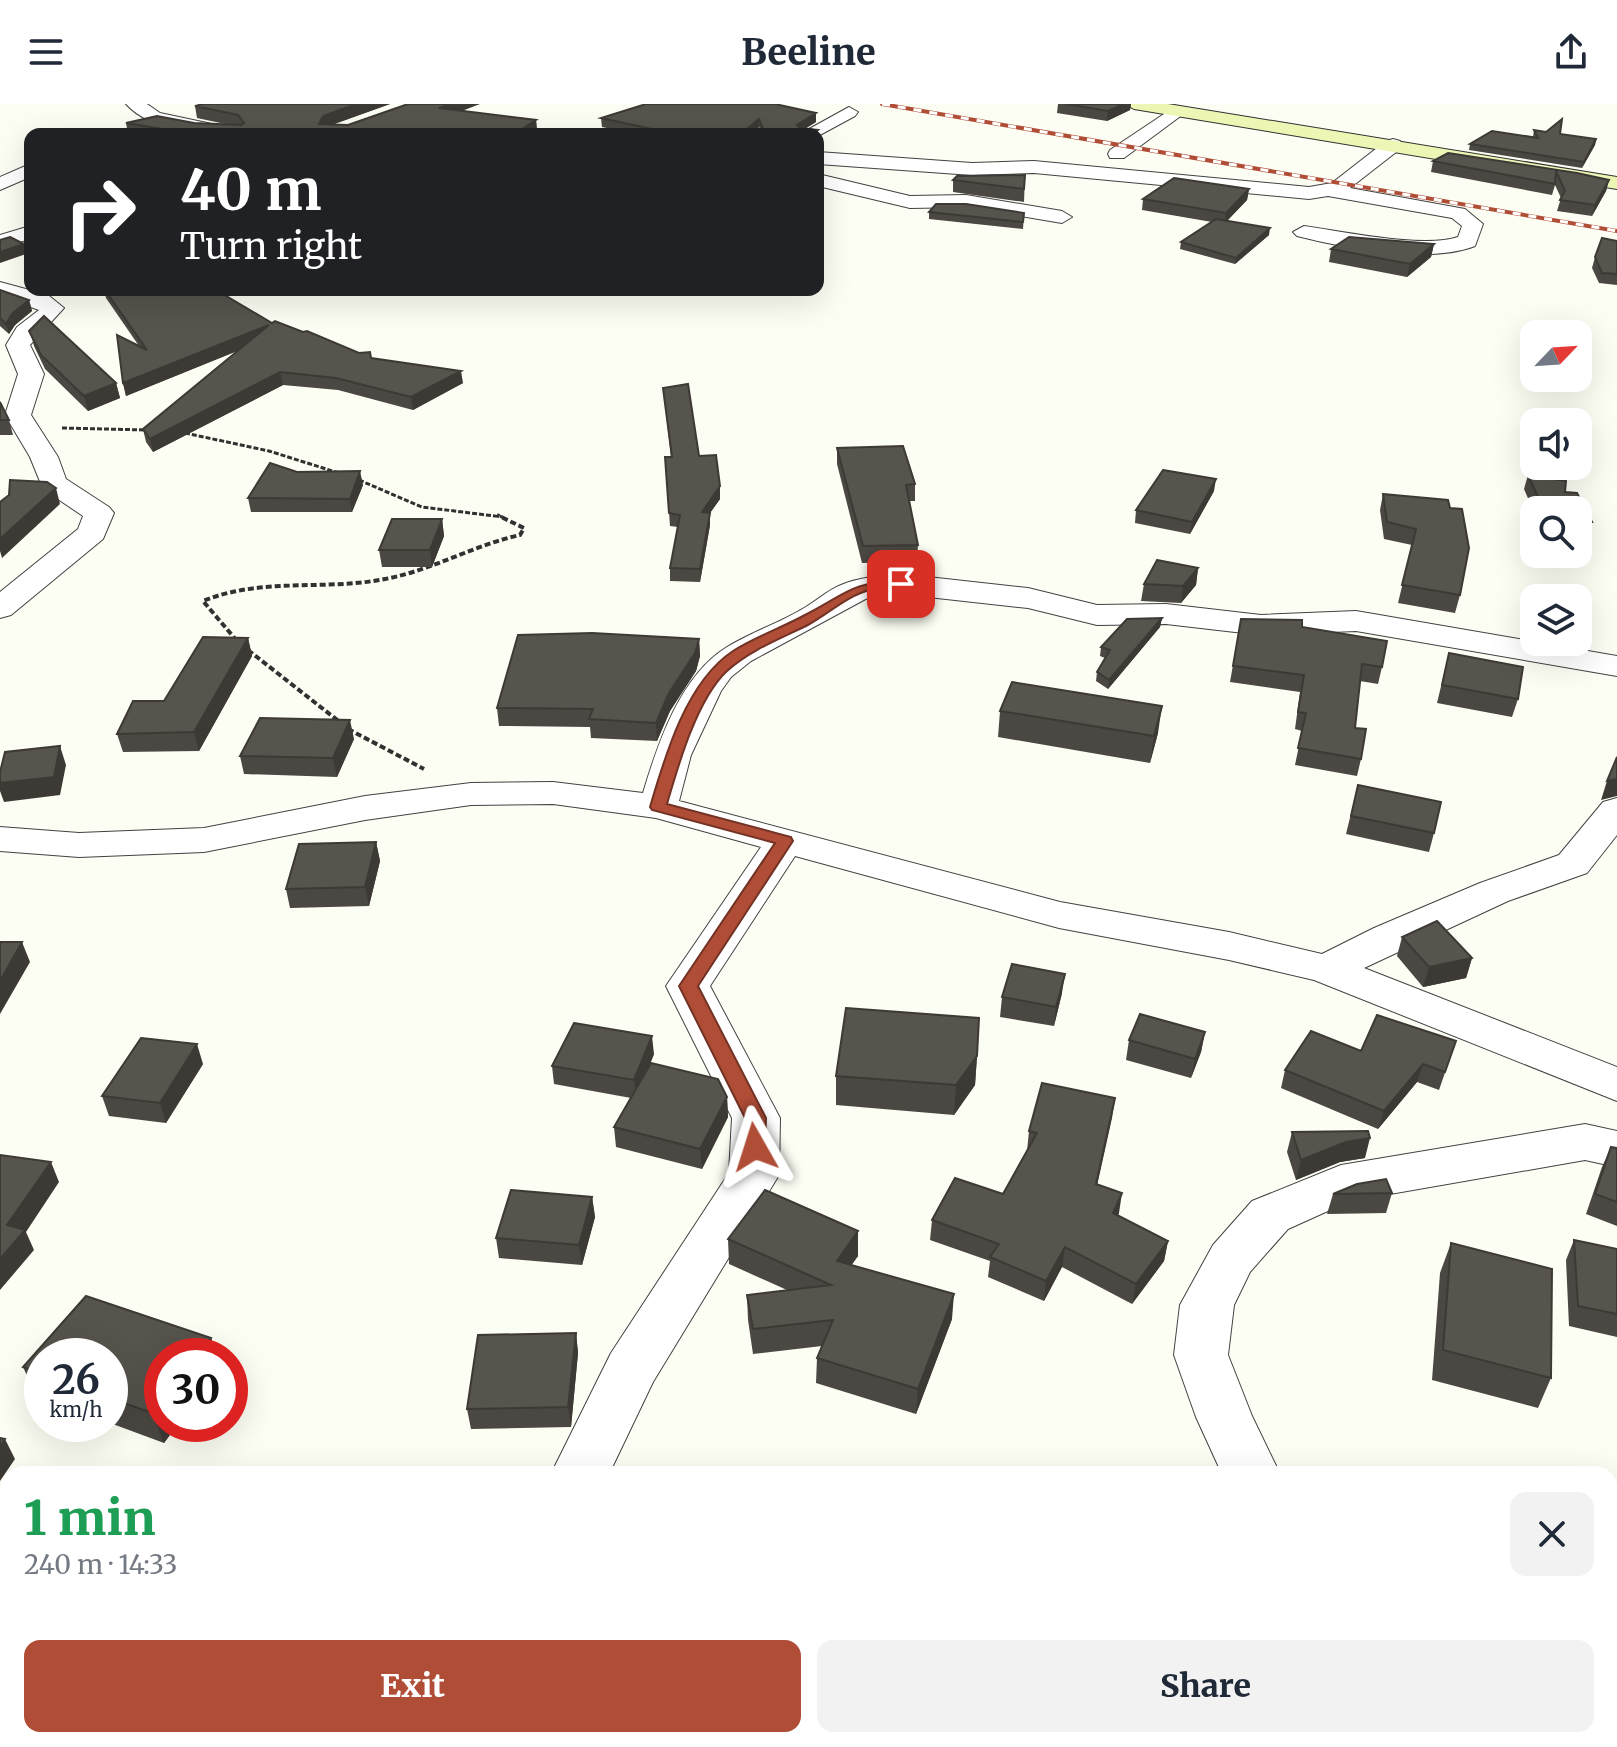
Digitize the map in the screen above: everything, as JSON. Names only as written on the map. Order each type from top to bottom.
[{"type":"main road","points":[[1134,104],[1617,183]]},
{"type":"street","points":[[135,104],[154,117],[206,128]]},
{"type":"street","points":[[1117,154],[1176,111]]},
{"type":"street","points":[[820,128],[849,112]]},
{"type":"street","points":[[138,128],[153,122],[154,117]]},
{"type":"street","points":[[1289,249],[1336,191],[1393,145]]},
{"type":"street","points":[[824,158],[972,169],[1034,167],[1278,193],[1336,191],[1458,213],[1473,224],[1467,241],[1457,247],[1430,248],[1304,232]]},
{"type":"street","points":[[0,184],[24,173]]},
{"type":"street","points":[[824,181],[910,202],[966,201],[1062,217]]},
{"type":"street","points":[[0,242],[24,234]]},
{"type":"street","points":[[0,289],[24,296]]},
{"type":"street","points":[[0,608],[92,533],[99,513],[53,483],[44,457],[18,415],[31,374],[18,345],[25,329],[47,316],[52,308],[25,296]]},
{"type":"street","points":[[658,807],[673,755],[704,689],[719,670],[739,654],[813,617],[850,592],[870,586],[901,584],[1028,598],[1097,615],[1166,614],[1261,625],[1356,621],[1617,666]]},
{"type":"street","points":[[0,839],[79,845],[204,840],[365,808],[471,794],[553,793],[658,807],[1059,915],[1229,946],[1327,969],[1617,1085]]},
{"type":"street","points":[[1327,969],[1389,937],[1481,897],[1573,864],[1617,810]]},
{"type":"street","points":[[584,1466],[631,1369],[754,1175],[756,1118],[688,986],[785,841]]},
{"type":"street","points":[[1247,1466],[1224,1417],[1201,1355],[1207,1305],[1231,1259],[1270,1215],[1341,1184],[1585,1142],[1617,1149]]},
{"type":"path","points":[[18,415],[58,428],[159,430]]},
{"type":"path","points":[[174,432],[269,451],[350,476],[423,507],[471,510],[510,518],[524,528],[520,535],[489,541],[443,563],[382,580],[248,587],[219,593],[203,601],[233,638],[351,731],[471,794]]},
{"type":"building","points":[[356,104],[323,116],[319,124],[348,125],[408,104],[450,104],[439,108],[536,120],[523,128],[156,128],[126,123],[157,116],[194,123],[244,123],[238,115],[195,106]]},
{"type":"building","points":[[646,104],[775,104],[816,113],[797,125],[800,128],[763,128],[759,119],[748,128],[647,128],[601,118]]},
{"type":"building","points":[[1066,104],[1124,104],[1108,111]]},
{"type":"building","points":[[1562,119],[1560,134],[1596,139],[1584,162],[1470,144],[1492,131],[1538,138],[1534,130],[1546,132]]},
{"type":"building","points":[[1448,153],[1577,173],[1609,180],[1595,205],[1560,200],[1565,191],[1556,171],[1555,184],[1433,161]]},
{"type":"building","points":[[1025,175],[1024,189],[953,180],[957,176]]},
{"type":"building","points":[[1174,178],[1249,189],[1226,213],[1143,199]]},
{"type":"building","points":[[936,204],[966,204],[1024,213],[1023,222],[929,212]]},
{"type":"building","points":[[1216,219],[1270,228],[1236,258],[1181,242]]},
{"type":"building","points":[[10,237],[24,244],[0,252],[0,240]]},
{"type":"building","points":[[1349,237],[1434,244],[1410,264],[1331,249]]},
{"type":"building","points":[[1602,238],[1617,241],[1617,274],[1602,273],[1595,257]]},
{"type":"building","points":[[0,290],[29,300],[12,314],[6,324],[0,318]]},
{"type":"building","points":[[109,296],[226,296],[272,323],[275,321],[307,331],[359,353],[370,352],[371,358],[461,371],[411,397],[336,378],[280,372],[150,439],[143,429],[269,325],[123,383],[117,335],[147,350]]},
{"type":"building","points":[[44,316],[116,383],[84,396],[41,355],[29,331]]},
{"type":"building","points":[[688,384],[699,456],[716,455],[720,486],[702,512],[710,513],[700,569],[670,568],[680,515],[669,513],[665,457],[672,457],[663,388]]},
{"type":"building","points":[[0,402],[9,420],[0,420]]},
{"type":"building","points":[[903,446],[915,484],[906,485],[918,545],[863,546],[837,448]]},
{"type":"building","points":[[270,463],[297,472],[360,471],[350,499],[248,498]]},
{"type":"building","points":[[1163,470],[1216,479],[1192,522],[1136,510]]},
{"type":"building","points":[[10,480],[47,482],[56,488],[0,539],[0,502],[9,495]]},
{"type":"building","points":[[1530,480],[1566,481],[1565,492],[1577,493],[1579,496],[1538,496]]},
{"type":"building","points":[[1383,494],[1448,500],[1450,508],[1462,509],[1469,548],[1460,595],[1402,585],[1416,529],[1387,522]]},
{"type":"building","points":[[392,519],[442,519],[430,550],[379,550]]},
{"type":"building","points":[[1157,560],[1198,568],[1183,586],[1144,584]]},
{"type":"building","points":[[1162,618],[1109,680],[1097,672],[1110,650],[1101,647],[1127,619]]},
{"type":"building","points":[[1241,619],[1302,620],[1302,627],[1387,641],[1382,667],[1362,664],[1355,728],[1366,729],[1361,759],[1298,748],[1306,713],[1298,712],[1304,675],[1233,666]]},
{"type":"building","points":[[592,633],[699,639],[695,653],[669,693],[656,723],[589,719],[593,709],[497,708],[518,635]]},
{"type":"building","points":[[203,637],[248,638],[194,732],[117,734],[133,701],[164,701]]},
{"type":"building","points":[[1449,653],[1523,667],[1518,699],[1442,685]]},
{"type":"building","points":[[1012,682],[1162,706],[1154,736],[1000,711]]},
{"type":"building","points":[[260,718],[350,720],[333,758],[240,756]]},
{"type":"building","points":[[60,746],[54,777],[0,783],[5,752]]},
{"type":"building","points":[[1617,757],[1617,779],[1607,781]]},
{"type":"building","points":[[1358,785],[1441,802],[1434,833],[1351,816]]},
{"type":"building","points":[[376,842],[365,887],[286,889],[299,844]]},
{"type":"building","points":[[1437,921],[1472,958],[1429,967],[1402,937]]},
{"type":"building","points":[[0,942],[22,942],[0,981]]},
{"type":"building","points":[[1012,964],[1065,974],[1056,1007],[1002,997]]},
{"type":"building","points":[[846,1008],[979,1018],[977,1056],[956,1085],[836,1076]]},
{"type":"building","points":[[1140,1014],[1205,1032],[1195,1059],[1129,1040]]},
{"type":"building","points":[[1377,1015],[1456,1041],[1445,1072],[1423,1064],[1384,1111],[1285,1070],[1311,1031],[1361,1051]]},
{"type":"building","points":[[574,1023],[652,1036],[634,1080],[552,1066]]},
{"type":"building","points":[[141,1038],[197,1044],[160,1103],[102,1096]]},
{"type":"building","points":[[651,1063],[718,1079],[727,1097],[700,1149],[614,1127]]},
{"type":"building","points":[[1042,1083],[1115,1098],[1096,1184],[1122,1193],[1113,1213],[1168,1241],[1136,1284],[1065,1247],[1046,1281],[990,1257],[999,1244],[932,1220],[955,1178],[1003,1194],[1037,1133],[1029,1131]]},
{"type":"building","points":[[1368,1131],[1370,1138],[1346,1142],[1301,1160],[1292,1132]]},
{"type":"building","points":[[1611,1147],[1617,1148],[1617,1202],[1595,1194]]},
{"type":"building","points":[[0,1155],[51,1162],[7,1225],[25,1230],[0,1259]]},
{"type":"building","points":[[1386,1179],[1392,1193],[1333,1194],[1357,1184]]},
{"type":"building","points":[[511,1190],[592,1197],[579,1245],[496,1238]]},
{"type":"building","points":[[765,1190],[858,1231],[837,1261],[954,1294],[918,1389],[817,1358],[833,1320],[753,1329],[747,1295],[831,1285],[728,1239]]},
{"type":"building","points":[[1574,1240],[1617,1249],[1617,1314],[1578,1306]]},
{"type":"building","points":[[1451,1243],[1552,1269],[1551,1378],[1443,1350]]},
{"type":"building","points":[[86,1296],[211,1338],[144,1338],[144,1410],[128,1404],[128,1338],[49,1338]]},
{"type":"building","points":[[576,1333],[568,1407],[467,1409],[478,1335]]},
{"type":"railway","points":[[882,104],[1617,231]]},
{"type":"route","points":[[755,1147],[756,1118],[688,986],[785,841],[658,807],[673,755],[704,689],[719,670],[739,654],[813,617],[850,592],[870,586],[901,584]]}]
